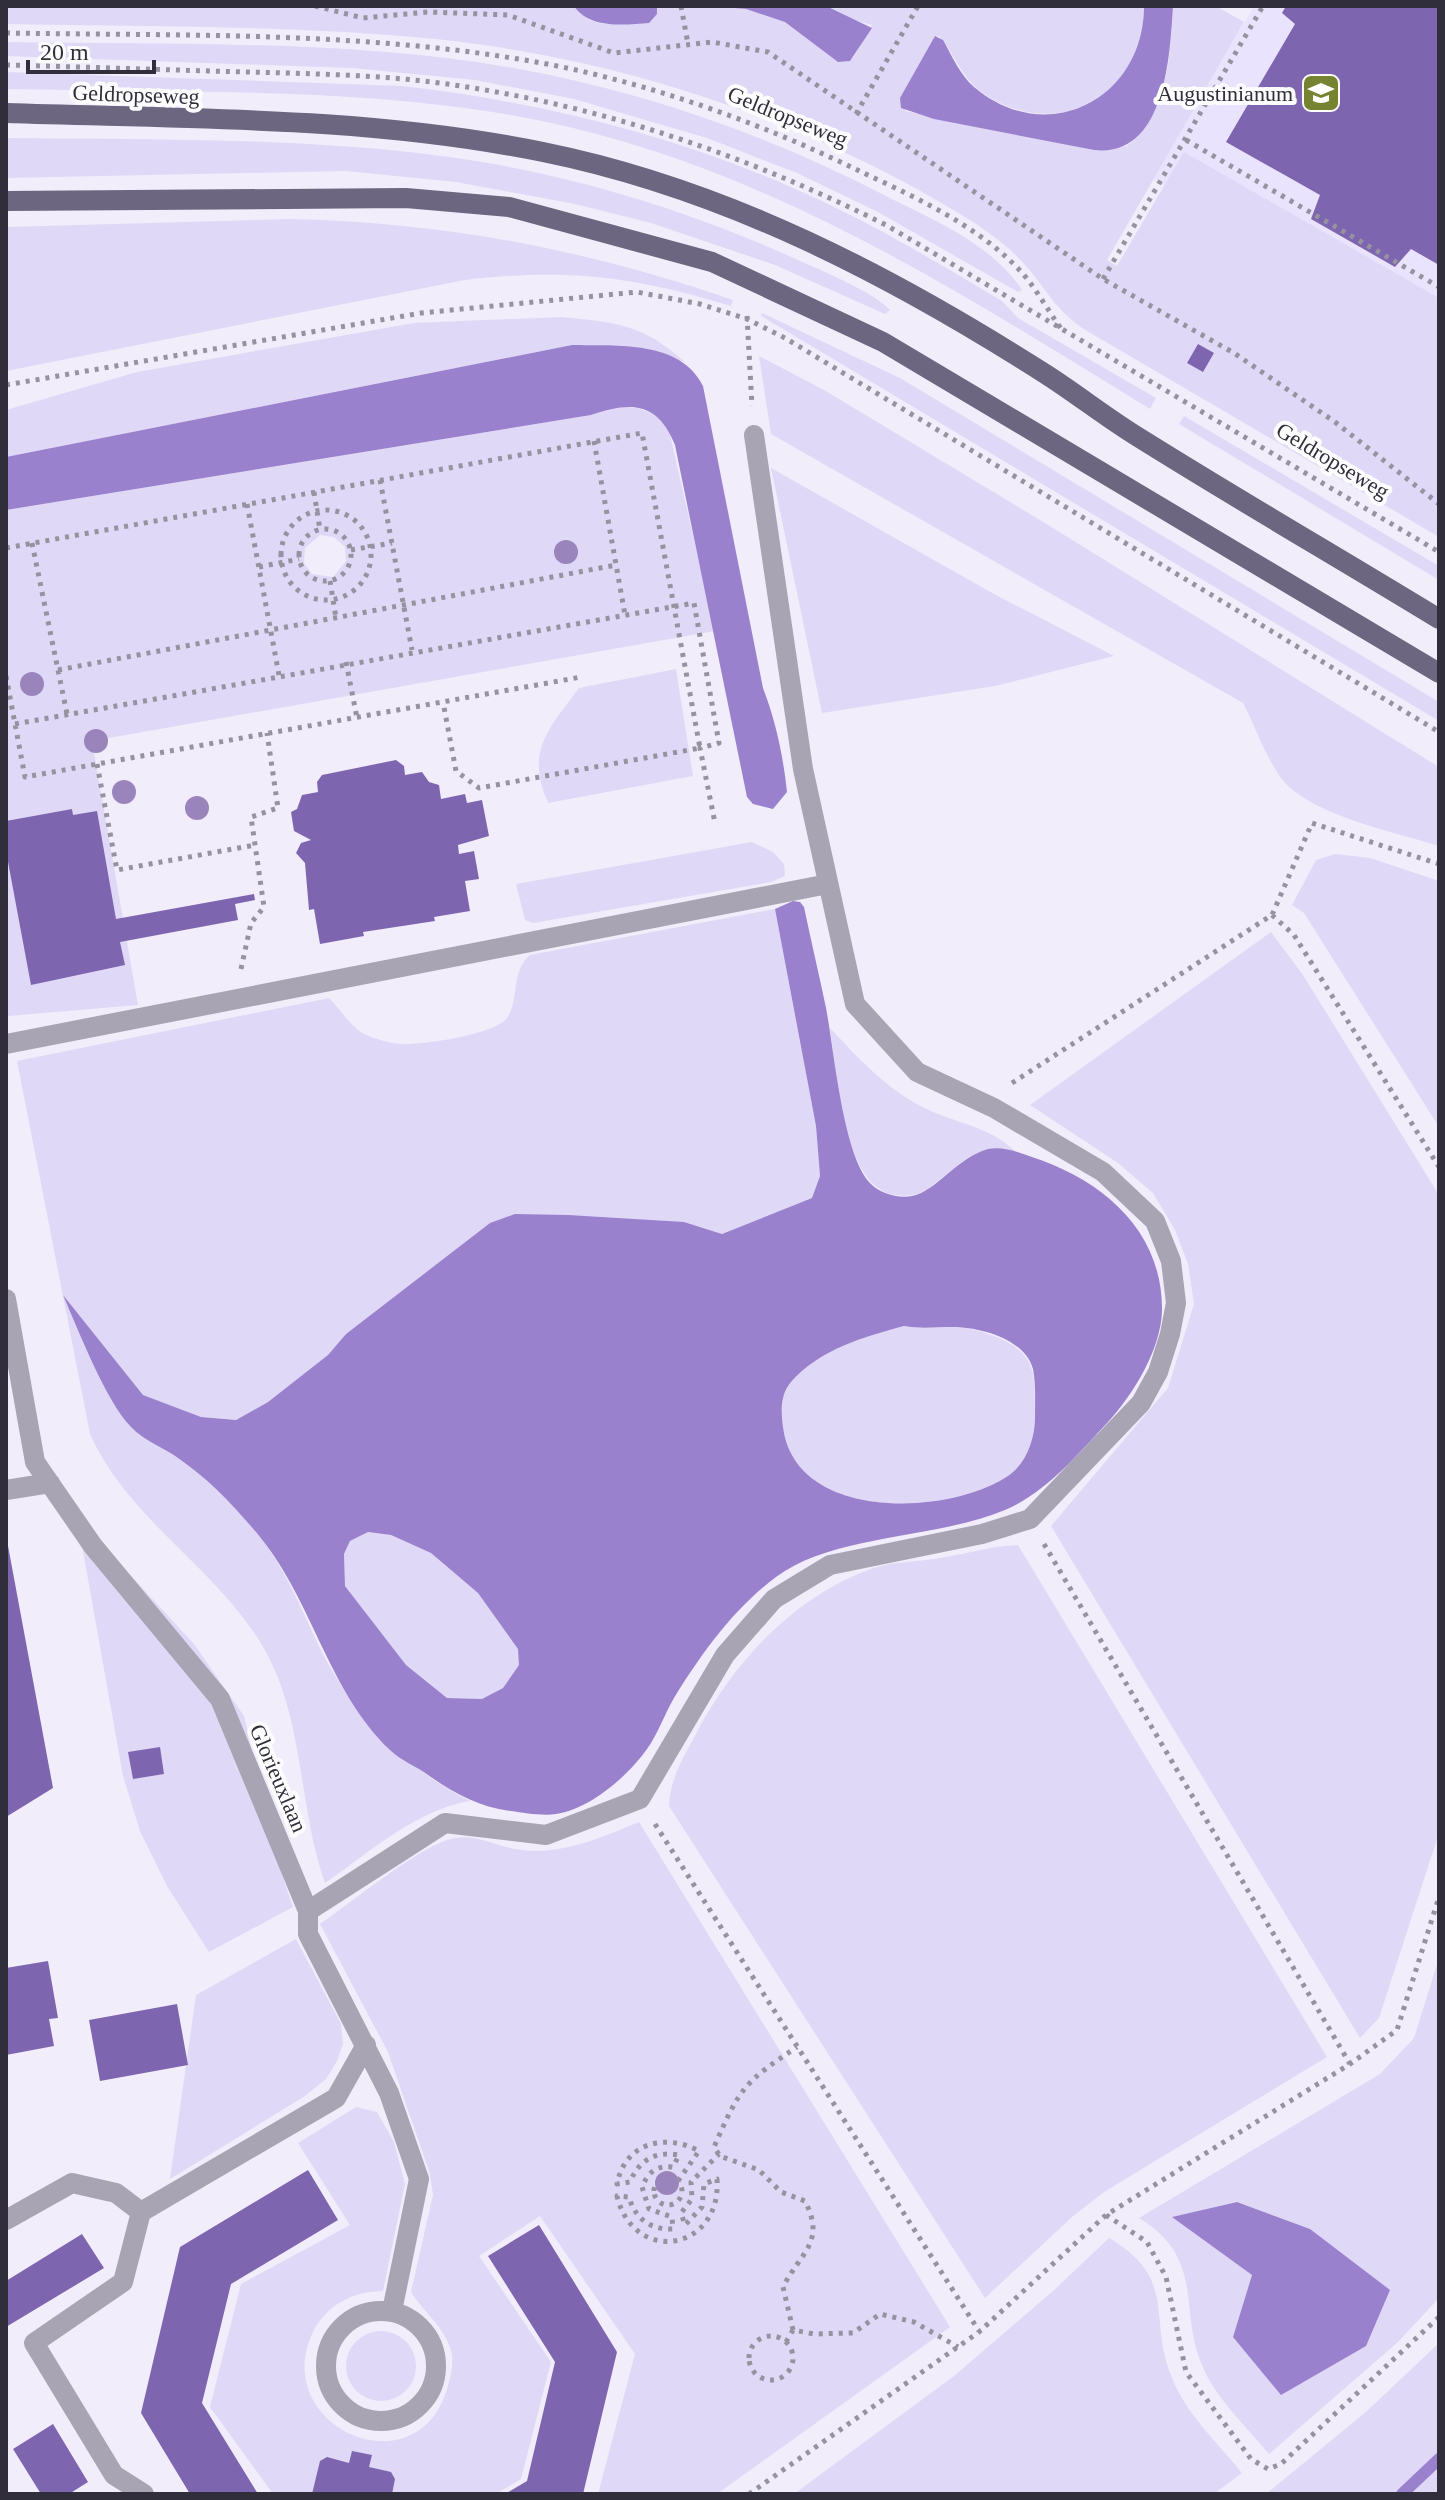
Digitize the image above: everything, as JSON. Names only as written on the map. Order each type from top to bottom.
[{"type":"main road","name":"Geldropseweg","points":[[6,113],[360,125],[544,152],[698,194],[848,258],[941,310],[1051,377],[1134,435],[1439,619]]},
{"type":"main road","points":[[6,201],[406,198],[509,207],[712,262],[883,342],[1439,673]]},
{"type":"street","points":[[308,1911],[445,1823],[546,1835],[640,1799],[725,1655],[774,1599],[830,1565],[982,1534],[1030,1519],[1141,1403],[1158,1372],[1176,1303],[1171,1261],[1155,1221],[1103,1172],[981,1103],[917,1072],[855,1004],[803,769],[754,435]]},
{"type":"street","points":[[6,1044],[828,884]]},
{"type":"street","name":"Glorieuxlaan","points":[[6,1299],[35,1462],[93,1546],[220,1699],[308,1911],[308,1934],[389,2093],[419,2179],[392,2311]]},
{"type":"street","points":[[6,1490],[50,1483]]},
{"type":"street","points":[[144,2494],[114,2475],[34,2343],[123,2282],[141,2212],[336,2098],[366,2045]]},
{"type":"street","points":[[6,2220],[72,2183],[116,2193],[141,2212]]},
{"type":"street","points":[[373,2311],[392,2311],[409,2318],[422,2329],[431,2344],[435,2378],[423,2401],[402,2417],[385,2421],[366,2419],[349,2411],[335,2398],[327,2381],[325,2362],[330,2344],[340,2328],[355,2317],[373,2311]]},
{"type":"path","points":[[315,6],[363,18],[428,12],[508,15],[614,53],[688,44],[736,44],[768,52],[1103,279],[1246,361],[1335,422],[1439,504]]},
{"type":"path","points":[[681,6],[688,44]]},
{"type":"path","points":[[856,114],[918,6]]},
{"type":"path","points":[[1103,279],[1263,6]]},
{"type":"path","name":"Geldropseweg","points":[[6,33],[351,41],[537,62],[599,77],[758,127],[821,153],[945,216],[1000,252],[1024,276],[1065,334],[1264,446],[1439,552]]},
{"type":"path","points":[[1186,140],[1439,287]]},
{"type":"path","points":[[748,279],[754,435]]},
{"type":"path","points":[[6,548],[642,433],[715,823]]},
{"type":"path","points":[[594,441],[625,615]]},
{"type":"path","points":[[380,480],[412,650]]},
{"type":"path","points":[[314,492],[320,530]]},
{"type":"path","points":[[247,504],[279,675]]},
{"type":"path","points":[[317,510],[344,513],[357,521],[371,546],[367,575],[346,595],[333,600],[302,594],[290,583],[281,562],[282,540],[289,526],[301,516],[317,510]]},
{"type":"path","points":[[320,530],[341,534],[351,550],[344,574],[330,581],[312,578],[299,559],[303,541],[320,530]]},
{"type":"path","points":[[32,543],[67,714]]},
{"type":"path","points":[[351,550],[392,543]]},
{"type":"path","points":[[259,567],[299,559]]},
{"type":"path","points":[[58,670],[616,565]]},
{"type":"path","points":[[330,581],[336,618]]},
{"type":"path","points":[[15,724],[412,650],[694,603],[719,743],[479,788],[456,771],[443,702]]},
{"type":"path","points":[[346,662],[357,718]]},
{"type":"path","points":[[6,676],[25,777],[581,677]]},
{"type":"path","points":[[235,999],[251,923],[264,907],[251,817],[278,808],[267,733]]},
{"type":"path","points":[[97,764],[117,870],[255,845]]},
{"type":"path","points":[[981,1103],[1272,915],[1312,823],[1439,864]]},
{"type":"path","points":[[1272,915],[1294,935],[1439,1167]]},
{"type":"path","points":[[1030,1519],[1350,2064]]},
{"type":"path","points":[[640,1799],[979,2332]]},
{"type":"path","points":[[749,2494],[979,2332],[1106,2215],[1350,2064],[1397,2030],[1439,1897]]},
{"type":"path","points":[[786,2342],[766,2337],[754,2345],[749,2358],[759,2377],[773,2380],[786,2375],[793,2362],[786,2342],[793,2330],[783,2287],[813,2241],[815,2221],[805,2201],[781,2192],[759,2170],[719,2154],[714,2147],[738,2091],[797,2047]]},
{"type":"path","points":[[678,2181],[699,2151],[684,2143],[668,2140],[651,2142],[636,2151],[624,2163],[617,2184],[630,2182],[635,2171],[654,2155],[679,2155],[673,2167],[657,2168],[650,2172],[642,2187],[649,2209],[672,2217],[673,2229],[649,2225],[639,2217],[629,2197],[617,2196],[621,2212],[630,2226],[643,2236],[667,2241],[692,2236],[705,2226],[716,2204],[717,2179],[704,2184],[702,2207],[685,2225],[681,2213],[692,2199],[691,2182],[719,2154]]},
{"type":"path","points":[[664,2177],[678,2181],[682,2193],[678,2201],[670,2206],[657,2202],[653,2192],[656,2183],[664,2177]]},
{"type":"path","points":[[1106,2215],[1147,2242],[1166,2277],[1186,2372],[1251,2459],[1268,2469],[1281,2464],[1439,2317]]},
{"type":"path","points":[[793,2330],[814,2334],[853,2333],[880,2314],[914,2322],[958,2347]]},
{"type":"shaded area","points":[[6,6],[574,6],[591,20],[613,24],[657,14],[657,6],[722,6],[769,15],[794,27],[829,52],[853,58],[872,25],[847,18],[826,6],[1144,6],[1140,37],[1130,64],[1113,86],[1092,102],[1068,111],[1041,114],[1013,108],[976,88],[939,36],[934,37],[905,111],[1094,150],[1127,146],[1151,118],[1165,82],[1173,6],[1216,6],[1244,22],[1107,260],[1117,266],[1184,152],[1439,298],[1439,537],[1082,328],[1057,306],[1012,252],[965,217],[904,182],[776,123],[642,78],[504,48],[328,31],[6,24]]},
{"type":"shaded area","points":[[574,6],[657,6],[657,14],[649,23],[608,24],[589,19]]},
{"type":"shaded area","points":[[711,6],[826,6],[872,28],[850,61],[838,62],[785,22],[746,9]]},
{"type":"shaded area","points":[[1144,6],[1173,6],[1165,76],[1149,121],[1136,138],[1118,148],[1094,150],[934,119],[901,108],[900,98],[935,36],[943,40],[969,82],[1002,105],[1031,114],[1060,113],[1086,105],[1109,89],[1128,67],[1140,39]]},
{"type":"shaded area","name":"Augustinianum","points":[[1254,6],[1439,6],[1439,350],[1153,179]]},
{"type":"shaded area","points":[[6,42],[263,45],[392,53],[519,69],[613,90],[706,118],[841,174],[960,234],[994,259],[1022,290],[1018,292],[878,212],[797,173],[707,138],[574,99],[475,80],[352,68],[6,56]]},
{"type":"shaded area","points":[[6,72],[402,86],[514,103],[626,129],[734,164],[859,219],[1002,301],[1018,318],[1156,398],[1150,409],[918,270],[839,228],[759,191],[676,159],[590,132],[499,113],[377,99],[253,93],[6,89]]},
{"type":"shaded area","points":[[6,138],[333,145],[441,156],[530,171],[618,193],[748,238],[842,280],[890,310],[885,314],[775,265],[651,223],[575,204],[456,182],[346,171],[6,178]]},
{"type":"shaded area","points":[[290,219],[404,226],[515,242],[624,267],[733,300],[731,306],[663,288],[599,277],[501,276],[465,280],[6,371],[8,227]]},
{"type":"shaded area","points":[[762,313],[900,378],[1439,702],[1439,721],[761,316]]},
{"type":"shaded area","points":[[562,317],[628,327],[655,339],[685,362],[654,351],[572,345],[6,457],[6,410],[137,372],[414,323]]},
{"type":"shaded area","points":[[572,345],[627,346],[663,353],[693,371],[703,386],[763,688],[783,765],[787,792],[773,809],[753,804],[747,797],[675,445],[660,420],[642,409],[619,408],[6,510],[6,457]]},
{"type":"shaded area","points":[[759,356],[824,390],[1040,520],[1439,767],[1439,846],[1352,820],[1308,801],[1291,789],[1279,775],[1243,703],[771,434]]},
{"type":"shaded area","points":[[618,406],[632,407],[651,413],[668,426],[715,631],[92,741],[138,1005],[8,1016],[6,510],[591,415]],"holes":[[[320,535],[334,537],[345,547],[346,561],[333,577],[312,574],[304,563],[305,548]]]},
{"type":"shaded area","points":[[1184,416],[1439,566],[1439,580],[1179,424]]},
{"type":"shaded area","points":[[771,468],[994,594],[1114,656],[995,686],[822,713]]},
{"type":"shaded area","points":[[676,669],[693,776],[548,803],[541,785],[540,754],[550,728],[579,688]]},
{"type":"shaded area","points":[[752,842],[773,852],[784,864],[785,876],[771,882],[533,923],[525,920],[516,884]]},
{"type":"shaded area","points":[[1335,854],[1370,858],[1439,881],[1439,1127],[1304,913],[1292,905],[1316,860]]},
{"type":"shaded area","points":[[793,901],[800,902],[804,907],[826,1008],[846,1126],[861,1169],[870,1183],[889,1194],[912,1196],[930,1188],[966,1159],[994,1148],[1027,1155],[1082,1179],[1124,1212],[1152,1256],[1160,1282],[1162,1311],[1157,1341],[1136,1385],[1117,1411],[1073,1460],[1048,1483],[1020,1502],[1005,1510],[948,1527],[827,1552],[800,1563],[761,1589],[719,1633],[695,1665],[647,1749],[630,1770],[607,1790],[582,1806],[556,1814],[499,1809],[477,1803],[399,1757],[369,1727],[336,1674],[294,1589],[260,1537],[201,1476],[141,1436],[122,1416],[93,1364],[63,1295],[143,1395],[201,1417],[236,1420],[268,1402],[328,1355],[346,1334],[490,1223],[515,1214],[568,1215],[684,1222],[722,1234],[812,1198],[820,1176],[816,1126],[775,909]],"holes":[[[904,1326],[988,1332],[1011,1343],[1028,1359],[1035,1381],[1033,1434],[1024,1458],[1008,1476],[982,1489],[949,1499],[914,1503],[878,1502],[844,1495],[815,1480],[794,1458],[782,1415],[783,1398],[791,1382],[829,1353],[858,1340]],[[368,1532],[391,1535],[431,1553],[478,1593],[518,1649],[519,1665],[503,1688],[482,1699],[447,1698],[406,1665],[345,1586],[344,1554],[350,1541]]]},
{"type":"shaded area","points":[[775,909],[816,1126],[820,1176],[812,1198],[722,1234],[684,1222],[490,1223],[346,1334],[328,1355],[268,1402],[236,1420],[201,1417],[143,1395],[66,1299],[101,1380],[129,1425],[184,1462],[238,1511],[275,1558],[325,1658],[368,1721],[405,1758],[470,1801],[431,1813],[412,1823],[325,1883],[309,1820],[292,1724],[271,1663],[255,1634],[214,1583],[124,1489],[105,1463],[90,1434],[17,1061],[329,998],[355,1027],[377,1039],[410,1044],[457,1038],[488,1029],[507,1018],[517,977],[530,955]]},
{"type":"shaded area","points":[[1271,932],[1303,975],[1439,1195],[1439,1833],[1379,2018],[1360,2038],[1051,1526],[1168,1388],[1194,1304],[1188,1264],[1175,1230],[1153,1193],[1118,1163],[1030,1105]]},
{"type":"shaded area","points":[[830,1028],[864,1064],[902,1095],[931,1111],[985,1131],[1015,1151],[1000,1149],[977,1153],[926,1190],[913,1195],[895,1195],[877,1187],[863,1172],[845,1125]]},
{"type":"shaded area","points":[[904,1326],[957,1327],[979,1331],[1008,1343],[1026,1358],[1034,1378],[1033,1434],[1024,1458],[1008,1476],[982,1489],[949,1499],[914,1503],[878,1502],[844,1495],[815,1480],[794,1458],[782,1415],[783,1398],[791,1382],[829,1353],[858,1340]]},
{"type":"shaded area","points":[[75,1506],[98,1540],[194,1644],[244,1716],[276,1857],[293,1907],[209,1952],[167,1886],[140,1831],[123,1776]]},
{"type":"shaded area","points":[[368,1532],[391,1535],[431,1553],[478,1593],[519,1649],[519,1665],[503,1688],[483,1699],[447,1698],[406,1665],[345,1586],[344,1554],[350,1541]]},
{"type":"shaded area","points":[[1018,1545],[1327,2057],[1104,2192],[1072,2217],[985,2298],[669,1806],[672,1785],[680,1766],[714,1702],[751,1653],[795,1612],[846,1579],[874,1568]]},
{"type":"shaded area","points":[[639,1822],[950,2327],[717,2494],[598,2494],[635,2354],[540,2216],[479,2256],[551,2362],[521,2479],[496,2494],[273,2494],[210,2407],[241,2284],[350,2225],[298,2143],[356,2107],[377,2112],[394,2142],[405,2184],[383,2291],[342,2301],[325,2314],[313,2332],[305,2366],[311,2395],[327,2419],[352,2434],[379,2441],[407,2437],[430,2420],[447,2389],[452,2368],[447,2339],[411,2292],[433,2195],[430,2174],[388,2052],[320,1924],[406,1862],[441,1842],[470,1837],[515,1849],[547,1850],[578,1844]]},
{"type":"shaded area","points":[[296,1939],[341,2024],[343,2044],[337,2061],[326,2079],[305,2096],[170,2179],[196,1995]]},
{"type":"shaded area","points":[[1439,1958],[1439,2298],[1398,2342],[1269,2454],[1223,2401],[1208,2377],[1195,2344],[1182,2268],[1174,2250],[1139,2218],[1380,2074],[1414,2038]],"holes":[[[1237,2202],[1310,2229],[1233,2337],[1252,2275],[1173,2217]]]},
{"type":"shaded area","points":[[1237,2202],[1310,2229],[1390,2290],[1366,2346],[1281,2395],[1233,2337],[1252,2275],[1172,2217]]},
{"type":"shaded area","points":[[1109,2238],[1131,2253],[1145,2269],[1153,2284],[1165,2356],[1178,2391],[1194,2416],[1242,2473],[1214,2494],[794,2494],[954,2376]]},
{"type":"shaded area","points":[[381,2331],[406,2341],[416,2366],[406,2391],[381,2401],[356,2391],[346,2366],[356,2341]]},
{"type":"shaded area","points":[[1439,2343],[1439,2494],[1266,2494],[1367,2411]]},
{"type":"building","name":"Augustinianum","points":[[1286,6],[1439,6],[1439,265],[1411,249],[1395,267],[1311,219],[1320,195],[1226,142],[1295,24],[1282,13]]},
{"type":"building","points":[[1198,344],[1214,353],[1203,372],[1187,363]]},
{"type":"building","points":[[396,760],[404,766],[405,775],[422,772],[429,782],[439,785],[441,799],[465,794],[467,803],[482,800],[489,836],[458,845],[459,854],[474,851],[479,879],[465,881],[470,911],[434,917],[435,921],[363,932],[364,936],[320,944],[314,909],[309,910],[305,863],[296,853],[301,843],[311,840],[294,831],[291,812],[297,809],[302,795],[318,792],[317,782],[322,775]]},
{"type":"building","points":[[72,809],[73,815],[97,811],[116,919],[254,894],[255,900],[235,904],[238,920],[120,942],[125,965],[31,985],[6,851],[6,821]]},
{"type":"building","points":[[6,1535],[53,1788],[6,1817]]},
{"type":"building","points":[[160,1747],[164,1774],[133,1779],[128,1752]]},
{"type":"building","points":[[48,1961],[58,2018],[49,2019],[54,2046],[6,2055],[6,1968]]},
{"type":"building","points":[[177,2004],[188,2065],[100,2081],[89,2020]]},
{"type":"building","points":[[308,2170],[338,2220],[231,2284],[202,2403],[258,2494],[190,2494],[141,2413],[180,2247]]},
{"type":"building","points":[[539,2225],[617,2352],[583,2494],[505,2494],[527,2481],[555,2362],[488,2256]]},
{"type":"building","points":[[82,2234],[104,2268],[6,2327],[6,2281]]},
{"type":"building","points":[[53,2424],[88,2482],[69,2494],[41,2494],[13,2449]]},
{"type":"building","points":[[352,2451],[372,2455],[369,2467],[391,2472],[395,2479],[392,2494],[312,2494],[320,2461],[327,2457],[349,2463]]},
{"type":"waterway","points":[[1402,2494],[1439,2459]]},
{"type":"place","name":"Augustinianum","points":[[1321,93]]}]
